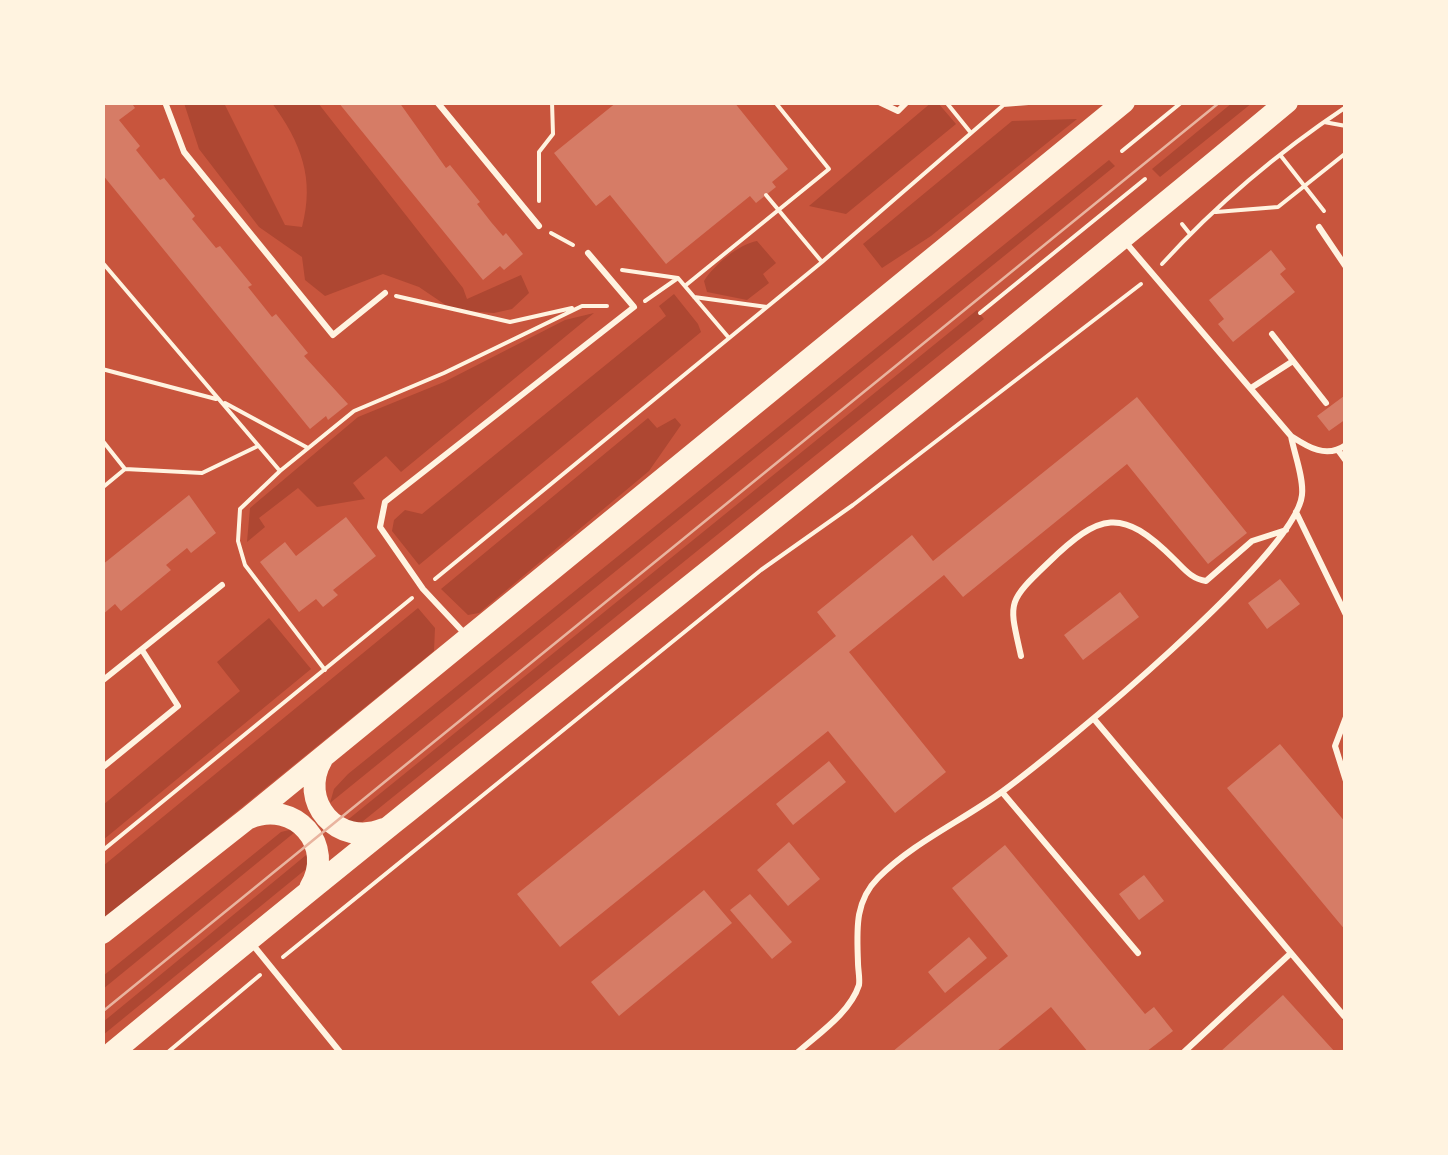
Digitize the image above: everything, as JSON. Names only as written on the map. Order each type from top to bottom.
[{"type":"main road","points":[[102,932],[248,818],[1124,102]]},
{"type":"main road","points":[[113,1052],[1123,239],[1287,102]]},
{"type":"main road","points":[[327,752],[319,762],[313,786],[315,799],[328,820],[357,834],[389,826]]},
{"type":"main road","points":[[248,818],[282,813],[304,824],[312,834],[320,858],[313,884],[305,894]]},
{"type":"lane","points":[[165,102],[184,152],[333,335],[385,293]]},
{"type":"lane","points":[[437,102],[539,226]]},
{"type":"lane","points":[[879,102],[898,111],[907,102]]},
{"type":"lane","points":[[1319,226],[1346,267]]},
{"type":"lane","points":[[1123,239],[1290,436],[1316,452],[1342,447],[1346,461]]},
{"type":"lane","points":[[468,637],[423,589],[380,527],[385,502],[634,307],[588,253]]},
{"type":"lane","points":[[1272,334],[1326,403]]},
{"type":"lane","points":[[1251,388],[1293,361]]},
{"type":"lane","points":[[798,1052],[842,1012],[859,985],[857,913],[876,880],[1002,792],[1094,719],[1212,610],[1288,529],[1302,495],[1290,436]]},
{"type":"lane","points":[[1296,511],[1346,615]]},
{"type":"lane","points":[[1021,656],[1011,610],[1022,588],[1076,536],[1105,521],[1130,524],[1195,580],[1206,581],[1252,541],[1288,529]]},
{"type":"lane","points":[[102,682],[222,585]]},
{"type":"lane","points":[[102,768],[178,706],[142,650]]},
{"type":"lane","points":[[1346,717],[1335,746],[1346,780]]},
{"type":"lane","points":[[1094,719],[1344,1016]]},
{"type":"lane","points":[[1002,792],[1138,953]]},
{"type":"lane","points":[[249,940],[340,1052]]},
{"type":"lane","points":[[1184,1052],[1291,953]]},
{"type":"path","points":[[552,102],[553,134],[539,152],[539,226],[619,269],[678,278],[728,338]]},
{"type":"path","points":[[685,286],[830,169],[775,102]]},
{"type":"path","points":[[946,102],[971,133]]},
{"type":"path","points":[[102,851],[822,262],[1005,104],[1041,102]]},
{"type":"path","points":[[1122,151],[1182,102]]},
{"type":"path","points":[[168,1052],[761,570],[853,505],[1154,274],[1190,234],[1346,107]]},
{"type":"path","points":[[1324,122],[1346,126]]},
{"type":"path","points":[[1216,212],[1278,207],[1346,152]]},
{"type":"path","points":[[1282,156],[1323,210]]},
{"type":"path","points":[[980,314],[1145,179]]},
{"type":"path","points":[[766,194],[822,262]]},
{"type":"path","points":[[1182,224],[1190,234]]},
{"type":"path","points":[[102,262],[280,471]]},
{"type":"path","points":[[652,297],[678,278]]},
{"type":"path","points":[[385,293],[510,322],[582,306],[634,307]]},
{"type":"path","points":[[694,297],[767,307]]},
{"type":"path","points":[[326,671],[245,565],[238,542],[240,509],[354,411],[444,373],[582,306]]},
{"type":"path","points":[[102,369],[220,400],[308,448]]},
{"type":"path","points":[[102,440],[125,468]]},
{"type":"path","points":[[102,488],[125,468],[202,472],[259,446]]},
{"type":"shaded area","points":[[932,102],[938,103],[956,124],[846,214],[809,206]]},
{"type":"shaded area","points":[[184,103],[224,103],[285,225],[302,227],[307,193],[303,162],[291,132],[272,103],[318,103],[463,288],[467,299],[521,275],[529,293],[512,309],[494,313],[453,310],[419,287],[383,274],[325,296],[305,280],[302,257],[259,227],[199,149]]},
{"type":"shaded area","points":[[1232,103],[1252,103],[1160,177],[1152,169]]},
{"type":"shaded area","points":[[1077,119],[931,236],[882,268],[863,244],[1012,121]]},
{"type":"shaded area","points":[[1109,160],[1115,166],[330,803],[334,789],[348,774]]},
{"type":"shaded area","points":[[757,241],[776,263],[763,274],[769,283],[747,300],[707,292],[704,281],[714,268],[735,251]]},
{"type":"shaded area","points":[[674,294],[701,332],[419,565],[392,531],[394,520],[405,510],[422,514],[666,316],[659,306]]},
{"type":"shaded area","points":[[977,310],[984,319],[362,822],[345,822]]},
{"type":"shaded area","points":[[594,313],[401,472],[386,456],[353,483],[365,499],[317,507],[298,488],[259,518],[265,527],[247,542],[250,508],[358,417],[444,382],[565,320]]},
{"type":"shaded area","points":[[648,418],[657,428],[675,418],[681,425],[649,471],[479,613],[468,615],[441,589]]},
{"type":"shaded area","points":[[418,608],[435,628],[434,651],[103,920],[103,866]]},
{"type":"shaded area","points":[[269,618],[311,669],[103,840],[103,805],[240,691],[217,662]]},
{"type":"shaded area","points":[[281,832],[295,832],[103,989],[103,976]]},
{"type":"shaded area","points":[[311,851],[311,865],[103,1035],[103,1022]]},
{"type":"building","points":[[102,102],[131,102],[135,108],[119,120],[140,146],[136,150],[160,180],[164,178],[195,216],[192,219],[216,248],[220,246],[272,317],[276,314],[308,353],[304,356],[348,404],[328,420],[326,416],[310,429],[102,174]]},
{"type":"building","points":[[338,102],[399,102],[446,168],[450,165],[491,222],[523,254],[504,270],[500,266],[483,280]]},
{"type":"building","points":[[617,102],[734,102],[788,169],[772,182],[776,187],[756,203],[750,196],[666,264],[610,195],[596,206],[554,153]]},
{"type":"building","points":[[1271,250],[1286,269],[1280,274],[1295,292],[1233,342],[1218,324],[1224,319],[1209,300]]},
{"type":"building","points":[[1344,396],[1346,419],[1329,431],[1317,416]]},
{"type":"building","points":[[1137,397],[1247,533],[1208,564],[1127,464],[963,597],[944,575],[849,652],[946,772],[895,813],[828,731],[560,947],[517,894],[836,636],[817,612],[912,535],[933,561]]},
{"type":"building","points":[[189,495],[216,533],[191,553],[187,548],[166,565],[171,570],[121,611],[115,604],[102,615],[102,565]]},
{"type":"building","points":[[346,517],[376,556],[333,590],[338,595],[323,607],[316,599],[299,612],[260,562],[285,542],[296,556]]},
{"type":"building","points":[[1280,579],[1300,604],[1267,629],[1248,603]]},
{"type":"building","points":[[1120,592],[1139,617],[1083,660],[1064,635]]},
{"type":"building","points":[[1280,744],[1346,823],[1346,931],[1227,788]]},
{"type":"building","points":[[829,761],[846,782],[793,825],[776,804]]},
{"type":"building","points":[[789,842],[820,879],[788,906],[757,870]]},
{"type":"building","points":[[1005,845],[1145,1014],[1154,1007],[1173,1031],[1146,1052],[1088,1052],[1051,1007],[996,1052],[892,1052],[1008,956],[952,888]]},
{"type":"building","points":[[1144,875],[1164,901],[1139,920],[1119,894]]},
{"type":"building","points":[[704,890],[732,923],[619,1016],[591,982]]},
{"type":"building","points":[[750,894],[792,942],[772,959],[730,910]]},
{"type":"building","points":[[969,937],[987,958],[945,993],[928,972]]},
{"type":"building","points":[[1283,995],[1335,1052],[1220,1052]]},
{"type":"tram line","points":[[102,1012],[1220,102]]}]
